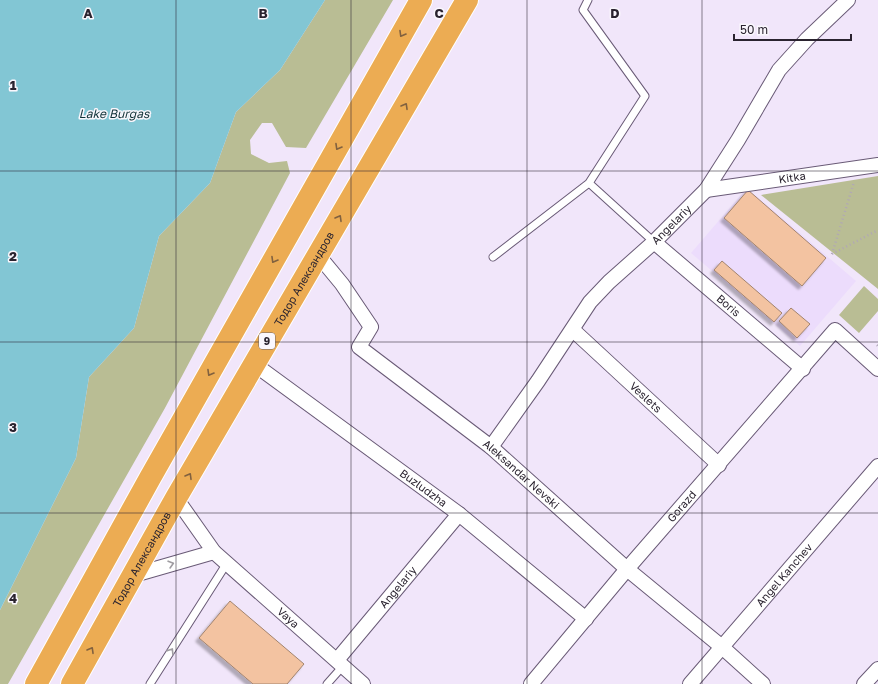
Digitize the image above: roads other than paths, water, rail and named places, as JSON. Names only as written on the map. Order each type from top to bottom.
[{"type":"highway","points":[[36,684],[150,478],[421,0]]},
{"type":"highway","name":"Тодор Александров","points":[[72,684],[176,498],[467,0]]},
{"type":"street","name":"Angelariy","points":[[491,447],[573,330],[590,302],[609,282],[654,242],[706,190],[738,140],[779,70],[807,39],[848,0]]},
{"type":"street","name":"Kitka","points":[[706,190],[878,165]]},
{"type":"street","name":"Boris","points":[[654,242],[803,369]]},
{"type":"street","name":"Aleksandar Nevski","points":[[318,255],[342,284],[371,327],[359,347],[491,447],[627,569],[722,647],[763,684]]},
{"type":"street","name":"Veslets","points":[[573,330],[719,465]]},
{"type":"street","name":"Gorazd","points":[[531,684],[627,569],[803,369],[835,330],[878,369]]},
{"type":"street","name":"Buzludzha","points":[[254,364],[459,514],[586,619]]},
{"type":"street","name":"Angel Kanchev","points":[[690,684],[878,466]]},
{"type":"street","name":"Vaya","points":[[176,498],[214,552],[363,684]]},
{"type":"street","name":"Angelariy","points":[[340,663],[459,514]]},
{"type":"street","points":[[134,575],[214,552]]},
{"type":"street","points":[[864,684],[878,669]]},
{"type":"lane","points":[[493,257],[589,183],[646,96],[583,10],[588,0]]},
{"type":"lane","points":[[589,183],[654,242]]},
{"type":"lane","points":[[150,684],[227,563]]},
{"type":"lane","points":[[327,684],[340,663]]},
{"type":"water","name":"Lake Burgas","points":[[0,0],[325,0],[280,70],[236,112],[210,183],[159,236],[134,328],[89,377],[76,458],[0,610]]}]
